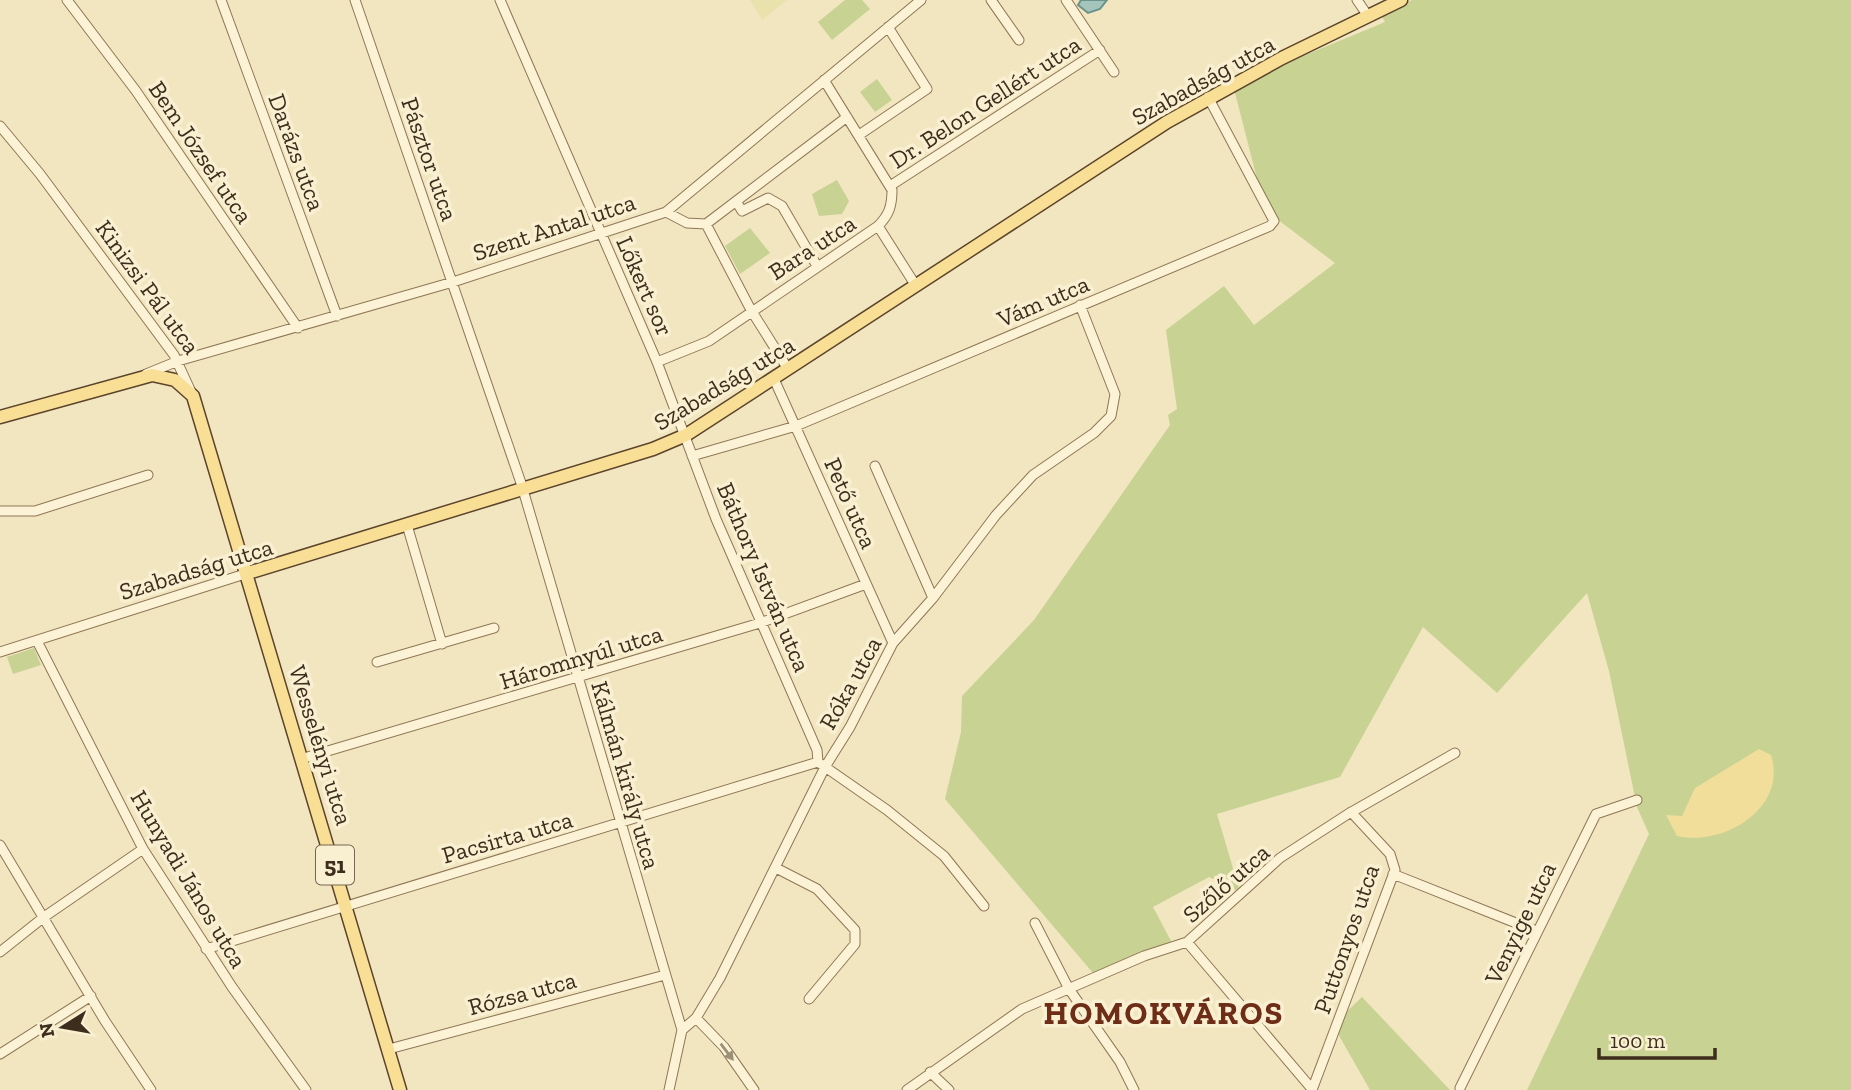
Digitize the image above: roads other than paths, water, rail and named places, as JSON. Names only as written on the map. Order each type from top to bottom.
[{"type":"main road","name":"Szabadság utca","points":[[248,573],[653,449],[686,435],[1208,97],[1401,0]]},
{"type":"main road","name":"Szent Antal utca","points":[[0,417],[152,375],[170,377],[193,396]]},
{"type":"main road","name":"Kinizsi Pál utca","points":[[193,396],[248,573]]},
{"type":"main road","name":"Wesselényi utca","points":[[248,573],[400,1090]]},
{"type":"street","name":"Bem József utca","points":[[67,0],[136,91],[298,328]]},
{"type":"street","name":"Darázs utca","points":[[221,0],[337,316]]},
{"type":"street","name":"Pásztor utca","points":[[355,0],[522,490]]},
{"type":"street","name":"Lőkert sor","points":[[500,0],[686,435]]},
{"type":"street","name":"Szent Antal utca","points":[[137,378],[178,361],[453,282],[666,212],[921,0]]},
{"type":"street","points":[[991,0],[1019,40]]},
{"type":"street","points":[[1066,0],[1114,72]]},
{"type":"street","points":[[1357,0],[1368,16]]},
{"type":"street","points":[[859,135],[927,89],[888,27]]},
{"type":"street","name":"Dr. Belon Gellért utca","points":[[890,186],[1100,50]]},
{"type":"street","points":[[824,80],[890,186]]},
{"type":"street","name":"Vám utca","points":[[692,456],[796,426],[1270,226],[1274,221],[1208,97]]},
{"type":"street","points":[[666,212],[687,223],[706,224],[847,117]]},
{"type":"street","name":"Kinizsi Pál utca","points":[[0,126],[40,174],[178,361],[193,396]]},
{"type":"street","name":"Bara utca","points":[[657,362],[709,341],[878,226],[892,204],[890,186]]},
{"type":"street","points":[[736,201],[742,211],[768,198],[782,206],[817,266]]},
{"type":"street","points":[[706,224],[751,310],[788,369]]},
{"type":"street","points":[[878,226],[916,286]]},
{"type":"street","name":"Róka utca","points":[[682,1030],[696,1018],[776,868],[822,765],[850,727],[893,643],[933,598],[996,515],[1032,475],[1094,433],[1111,416],[1115,394],[1080,305]]},
{"type":"street","name":"Pető utca","points":[[774,379],[893,643]]},
{"type":"street","name":"Báthory István utca","points":[[686,435],[692,456],[822,765]]},
{"type":"street","points":[[874,466],[933,598]]},
{"type":"street","points":[[0,511],[35,511],[148,475]]},
{"type":"street","name":"Kálmán király utca","points":[[522,490],[682,1030]]},
{"type":"street","points":[[407,525],[442,644]]},
{"type":"street","name":"Szabadság utca","points":[[0,652],[248,573]]},
{"type":"street","name":"Háromnyúl utca","points":[[304,758],[761,623],[866,584]]},
{"type":"street","points":[[377,662],[494,628]]},
{"type":"street","name":"Hunyadi János utca","points":[[37,641],[143,849],[206,949],[306,1090]]},
{"type":"street","name":"Szőlő utca","points":[[907,1090],[1022,1009],[1144,956],[1187,942],[1280,858],[1351,812],[1455,753]]},
{"type":"street","points":[[822,765],[887,810],[944,856],[984,906]]},
{"type":"street","name":"Pacsirta utca","points":[[206,949],[822,765]]},
{"type":"street","name":"Venyige utca","points":[[1460,1088],[1596,814],[1636,800]]},
{"type":"street","name":"Puttonyos utca","points":[[1312,1089],[1393,874],[1390,854],[1351,812]]},
{"type":"street","points":[[0,845],[91,996],[152,1090]]},
{"type":"street","points":[[0,952],[44,917],[143,849]]},
{"type":"street","points":[[776,868],[817,889],[855,930],[855,944],[809,999]]},
{"type":"street","points":[[1393,874],[1536,931]]},
{"type":"street","points":[[1035,923],[1069,989],[1120,1062],[1134,1090]]},
{"type":"street","points":[[1187,942],[1312,1089]]},
{"type":"street","name":"Rózsa utca","points":[[389,1049],[665,975]]},
{"type":"street","points":[[0,1054],[91,996]]},
{"type":"street","points":[[696,1018],[724,1047],[754,1090]]},
{"type":"street","points":[[669,1090],[682,1030]]},
{"type":"street","points":[[930,1072],[949,1090]]},
{"type":"water","points":[[1081,0],[1107,0],[1100,9],[1088,13],[1078,5]]},
{"type":"district","name":"HOMOKVÁROS","points":[[1164,1013]]}]
